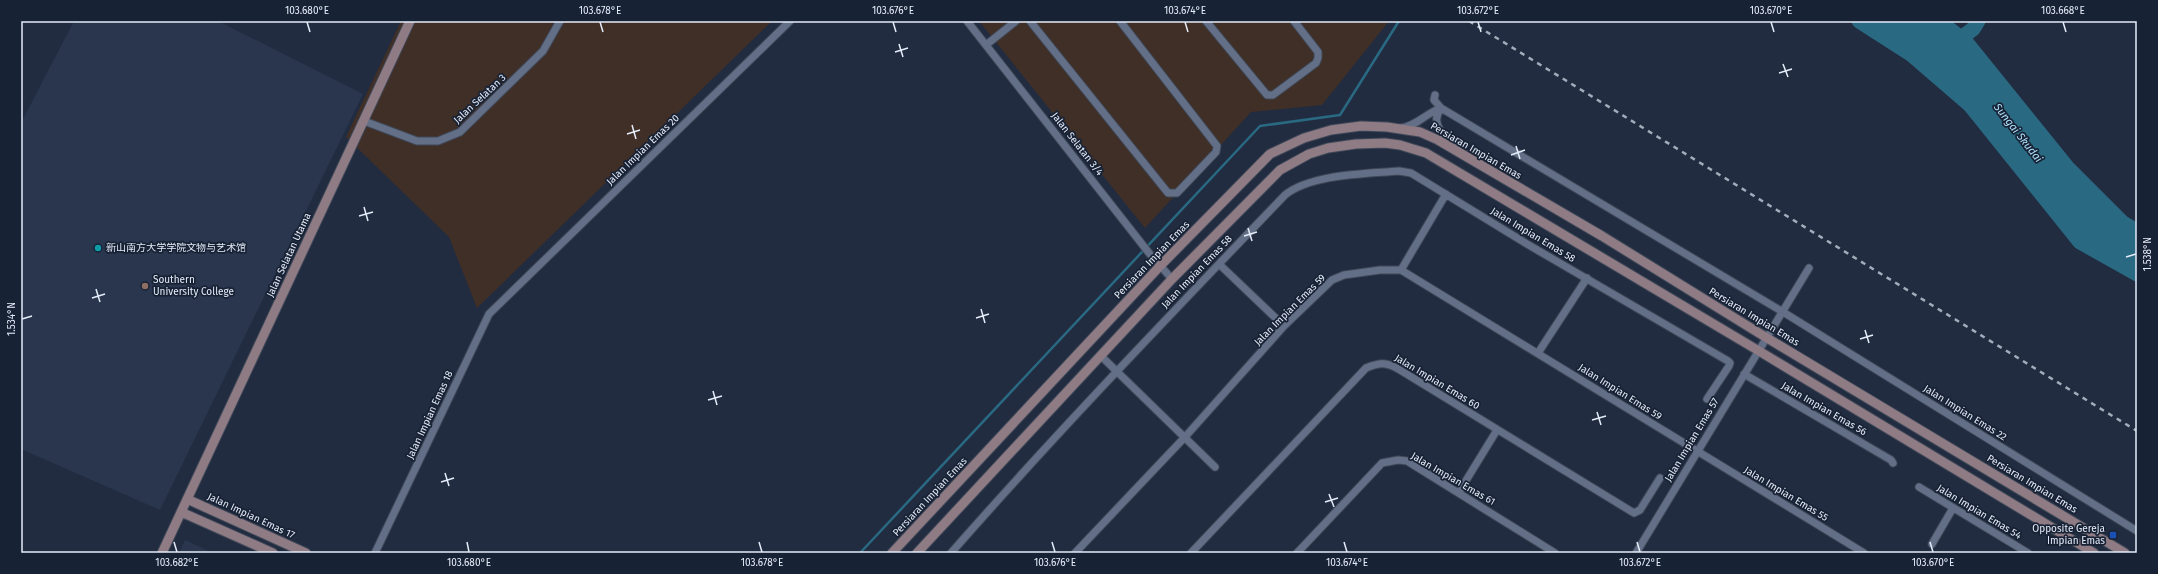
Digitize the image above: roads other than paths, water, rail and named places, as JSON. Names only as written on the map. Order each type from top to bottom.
[{"type":"main road","name":"Jalan Selatan Utama","points":[[162,553],[410,21]]},
{"type":"main road","name":"Persiaran Impian Emas","points":[[892,553],[1160,266],[1270,154],[1304,138],[1331,130],[1361,126],[1397,128],[1420,132],[1465,157],[1602,236],[1767,338],[2125,553]]},
{"type":"main road","points":[[917,553],[1172,279],[1264,184],[1285,166],[1309,154],[1328,148],[1384,143],[1400,145],[1426,154],[1759,350],[2094,553]]},
{"type":"main road","name":"Jalan Impian Emas 17","points":[[187,499],[306,553]]},
{"type":"main road","points":[[181,512],[273,553]]},
{"type":"street","name":"Jalan Selatan 3","points":[[364,121],[418,141],[438,141],[460,132],[543,52],[560,21]]},
{"type":"street","name":"Jalan Impian Emas 20","points":[[511,293],[790,21]]},
{"type":"street","name":"Jalan Selatan 3/4","points":[[967,21],[1149,253],[1172,279]]},
{"type":"street","points":[[986,45],[1016,21]]},
{"type":"street","points":[[1030,21],[1168,193],[1177,193],[1216,152],[1217,146],[1120,21]]},
{"type":"street","points":[[1206,21],[1267,95],[1273,95],[1316,63],[1318,58],[1318,52],[1294,21]]},
{"type":"street","points":[[1435,95],[1434,100],[1441,108]]},
{"type":"street","points":[[1397,128],[1413,125],[1441,108]]},
{"type":"street","points":[[1441,108],[1435,121],[1437,126],[1465,157]]},
{"type":"street","name":"Jalan Impian Emas 22","points":[[1441,108],[1783,312],[2137,532]]},
{"type":"street","name":"Jalan Impian Emas 58","points":[[951,553],[1001,496],[1116,372],[1285,195],[1295,187],[1348,176],[1399,171],[1411,172],[1730,363],[1707,399]]},
{"type":"street","points":[[1401,270],[1446,194]]},
{"type":"street","points":[[1219,264],[1284,326]]},
{"type":"street","name":"Jalan Impian Emas 57","points":[[1636,553],[1809,268]]},
{"type":"street","name":"Jalan Impian Emas 59","points":[[1074,553],[1185,437],[1284,326],[1332,280],[1344,275],[1380,270],[1401,270],[1697,452]]},
{"type":"street","points":[[1538,353],[1587,278]]},
{"type":"street","name":"Jalan Impian Emas 18","points":[[376,553],[484,324],[495,307],[511,293]]},
{"type":"street","points":[[1101,356],[1216,467]]},
{"type":"street","name":"Jalan Impian Emas 60","points":[[1192,553],[1366,368],[1377,363],[1387,363],[1400,370],[1634,513],[1640,510],[1660,478]]},
{"type":"street","name":"Jalan Impian Emas 56","points":[[1744,374],[1891,460],[1893,463]]},
{"type":"street","points":[[1459,492],[1497,430]]},
{"type":"street","name":"Jalan Impian Emas 55","points":[[1697,452],[1864,553]]},
{"type":"street","name":"Jalan Impian Emas 61","points":[[1297,553],[1382,463],[1398,460],[1407,461],[1459,492],[1554,553]]},
{"type":"street","name":"Jalan Impian Emas 54","points":[[1919,487],[2028,553]]},
{"type":"street","points":[[1932,544],[1953,508]]},
{"type":"water","name":"Sungai Skudai","points":[[1859,21],[1939,21],[1966,42],[2067,167],[2123,223],[2137,231],[2137,274],[2080,242],[1970,105],[1912,55]]},
{"type":"waterway","points":[[860,553],[1260,126],[1340,115],[1399,21]]},
{"type":"waterway","points":[[1859,21],[1912,55],[1970,105],[2080,242],[2137,274]]},
{"type":"waterway","points":[[1939,21],[1966,42],[2067,167],[2123,223],[2137,231]]},
{"type":"waterway","points":[[1954,43],[1973,29],[1978,21]]},
{"type":"railway","points":[[1469,21],[2137,431]]},
{"type":"place","name":"新山南方大学学院文物与艺术馆","points":[[98,248]]},
{"type":"place","name":"Southern University College","points":[[145,286]]},
{"type":"place","name":"Opposite Gereja Impian Emas","points":[[2113,535]]}]
